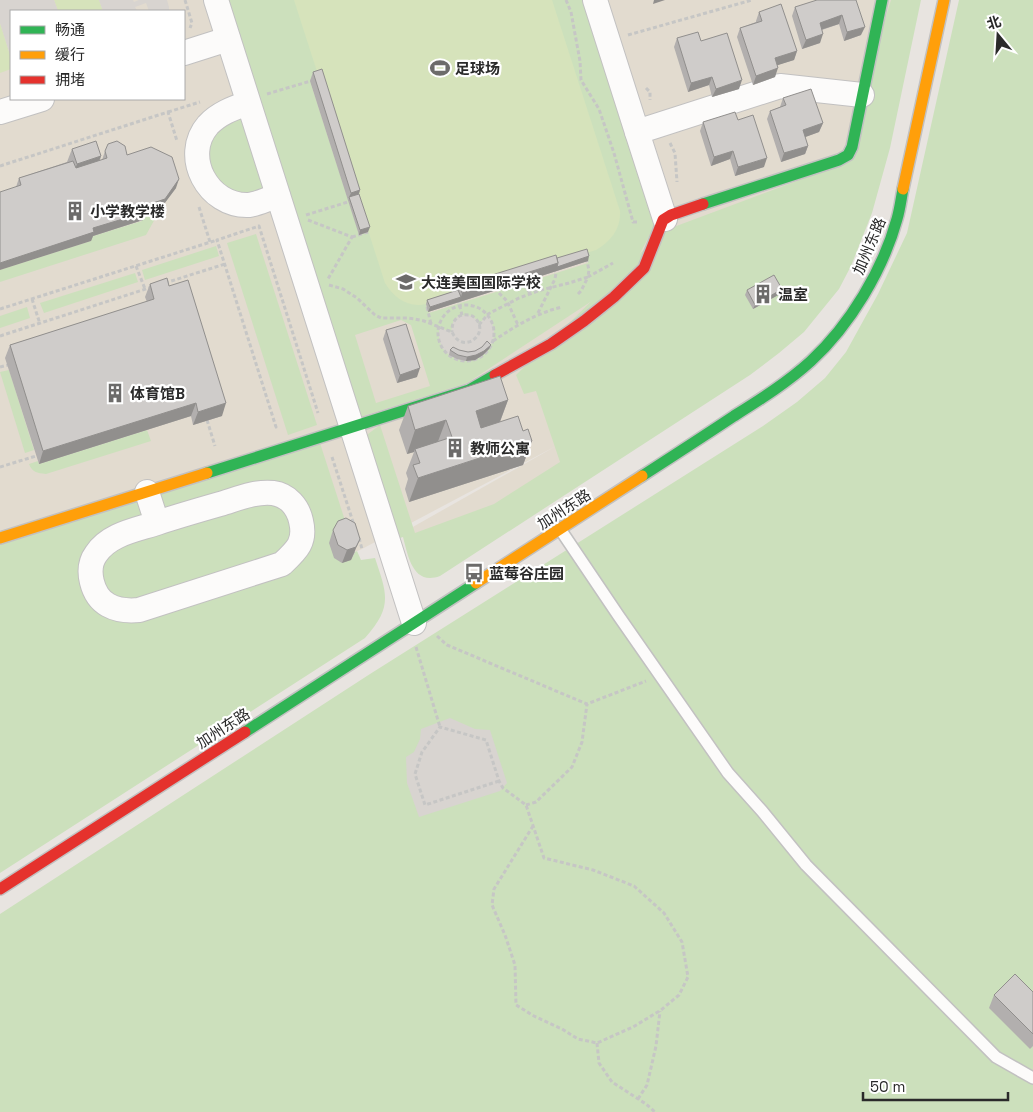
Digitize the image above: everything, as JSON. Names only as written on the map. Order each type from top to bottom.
[{"type":"street","points":[[216,0],[228,38],[257,99],[278,196],[352,427],[424,628]]},
{"type":"street","points":[[595,0],[637,132],[670,217]]},
{"type":"street","points":[[0,538],[469,390],[551,344],[614,297],[644,268],[670,217],[839,160],[848,155],[852,147],[882,0]]},
{"type":"street","name":"加州东路","points":[[0,889],[424,628],[560,529],[770,393],[814,358],[843,326],[860,301],[888,245],[897,219],[944,0]]},
{"type":"street","points":[[186,42],[228,38]]},
{"type":"street","points":[[637,132],[780,86],[862,95]]},
{"type":"street","points":[[257,99],[219,115],[207,126],[200,139],[197,155],[200,171],[213,191],[234,203],[250,205],[278,196]]},
{"type":"street","points":[[0,112],[39,100]]},
{"type":"street","points":[[147,492],[157,522]]},
{"type":"street","points":[[274,493],[290,500],[296,508],[302,526],[302,540],[299,547],[282,564],[139,610],[128,611],[103,602],[90,577],[91,564],[96,554],[104,544],[117,536],[157,522],[253,494],[274,493]]},
{"type":"lane","points":[[560,529],[728,773],[762,811],[806,866],[996,1057],[1033,1078]]},
{"type":"path","points":[[185,0],[192,23],[186,42]]},
{"type":"path","points":[[566,0],[571,12],[580,61],[581,80],[599,109],[614,152],[632,222],[654,222],[670,217],[677,193],[676,153],[660,125]]},
{"type":"path","points":[[608,40],[752,0]]},
{"type":"path","points":[[257,99],[319,78]]},
{"type":"path","points":[[0,166],[168,112],[180,149]]},
{"type":"path","points":[[357,198],[300,217],[352,237],[368,232]]},
{"type":"path","points":[[198,205],[210,242]]},
{"type":"path","points":[[0,309],[260,226],[362,549]]},
{"type":"path","points":[[352,237],[325,284],[343,290],[357,298],[375,315],[381,318],[407,318],[424,321],[452,332]]},
{"type":"path","points":[[217,240],[276,427],[268,430]]},
{"type":"path","points":[[577,296],[588,277],[586,253]]},
{"type":"path","points":[[479,325],[488,314],[508,304],[530,294],[588,277],[618,259]]},
{"type":"path","points":[[162,284],[225,264]]},
{"type":"path","points":[[538,314],[556,276],[552,264]]},
{"type":"path","points":[[136,266],[145,290]]},
{"type":"path","points":[[524,285],[530,294]]},
{"type":"path","points":[[0,336],[153,287]]},
{"type":"path","points":[[499,293],[508,304],[518,325]]},
{"type":"path","points":[[456,294],[462,315]]},
{"type":"path","points":[[32,299],[40,324]]},
{"type":"path","points":[[426,304],[431,324]]},
{"type":"path","points":[[493,341],[538,314],[568,304]]},
{"type":"path","points":[[472,305],[488,314],[492,322],[494,331],[493,341],[483,356],[475,360],[466,361],[449,355],[442,348],[439,339],[439,327],[442,319],[453,308],[460,306],[472,305]]},
{"type":"path","points":[[462,315],[472,316],[479,325],[479,333],[468,342],[460,341],[452,332],[453,322],[458,316],[462,315]]},
{"type":"path","points":[[0,367],[8,365]]},
{"type":"path","points":[[207,420],[215,446],[224,444]]},
{"type":"path","points":[[0,467],[36,456]]},
{"type":"path","points":[[424,628],[448,645],[587,704],[661,676]]},
{"type":"path","points":[[416,646],[440,727]]},
{"type":"path","points":[[526,805],[536,802],[572,767],[582,742],[587,704]]},
{"type":"path","points":[[440,727],[422,752],[414,774],[425,805],[499,781]]},
{"type":"path","points":[[440,727],[486,740],[503,788],[526,805],[544,858],[593,870],[634,886],[664,913],[682,942],[688,977],[679,995],[633,1027],[597,1044],[578,1039],[516,1005],[515,966],[492,904],[494,889],[533,826]]},
{"type":"path","points":[[638,1099],[647,1085],[656,1046],[660,1010]]},
{"type":"path","points":[[597,1044],[599,1064],[612,1082],[655,1112]]},
{"type":"shaded area","name":"大连美国国际学校","points":[[0,0],[903,0],[791,311],[433,548],[414,533],[388,541],[556,446],[355,552],[351,560],[0,545]]},
{"type":"shaded area","points":[[0,0],[54,0],[58,10],[10,10],[10,55],[0,23]]},
{"type":"shaded area","points":[[99,0],[133,0],[134,2],[139,0],[167,0],[169,7],[169,10],[149,10],[146,3],[135,7],[136,10],[103,10]]},
{"type":"shaded area","points":[[488,314],[494,331],[493,341],[483,355],[475,360],[466,361],[449,355],[442,348],[439,339],[439,327],[451,332],[453,322],[458,316],[472,316],[479,324]]},
{"type":"shaded area","points":[[450,718],[475,729],[490,730],[507,783],[500,791],[419,817],[407,783],[406,757],[414,752],[420,739],[421,729]]},
{"type":"green space","points":[[54,0],[99,0],[103,10],[58,10]]},
{"type":"green space","points":[[226,0],[582,0],[655,225],[627,278],[467,383],[360,417]],"holes":[[[310,81],[368,231],[368,232],[359,234]],[[586,254],[588,263],[429,313],[426,305]],[[401,320],[411,325],[430,386],[376,403],[355,335]]]},
{"type":"green space","points":[[294,0],[552,0],[620,211],[619,223],[614,234],[596,250],[426,304],[413,305],[402,301],[385,283]]},
{"type":"green space","points":[[891,0],[921,0],[890,148],[872,213],[851,266],[839,289],[804,332],[750,375],[440,576],[431,578],[424,577],[418,573],[407,553],[403,537],[400,538],[367,439],[368,434],[380,425],[415,533],[494,504],[560,462],[536,391],[524,394],[516,375],[663,231],[840,165]]},
{"type":"green space","points":[[959,0],[1033,0],[1033,1112],[0,1112],[0,914],[370,674],[763,426],[797,402],[825,378],[846,352],[878,294],[907,233]]},
{"type":"green space","points":[[0,23],[10,55],[10,69],[0,73]]},
{"type":"green space","points":[[248,103],[278,196],[219,197],[200,139]]},
{"type":"green space","points":[[161,208],[146,235],[0,282],[0,270],[91,241],[90,237],[142,221],[141,215]]},
{"type":"green space","points":[[256,234],[317,425],[288,435],[227,243]]},
{"type":"green space","points":[[216,246],[219,256],[145,280],[142,270]]},
{"type":"green space","points":[[135,273],[138,282],[44,313],[40,303]]},
{"type":"green space","points":[[27,307],[30,318],[0,328],[0,316]]},
{"type":"green space","points":[[9,370],[34,450],[25,453],[0,372]]},
{"type":"green space","points":[[147,430],[151,441],[46,474],[35,472],[29,464],[38,461],[39,464]]},
{"type":"green space","points":[[320,443],[350,536],[351,560],[357,551],[361,560],[375,558],[382,581],[385,600],[384,609],[374,627],[365,638],[0,873],[0,545]]},
{"type":"building","points":[[817,0],[856,0],[865,27],[847,32],[842,15],[820,23],[823,34],[806,40],[795,7]]},
{"type":"building","points":[[781,4],[797,51],[775,58],[778,68],[756,76],[740,28],[762,21],[759,12]]},
{"type":"building","points":[[698,32],[701,41],[727,33],[742,80],[716,89],[712,77],[691,83],[677,38]]},
{"type":"building","points":[[322,69],[360,190],[351,193],[313,72]]},
{"type":"building","points":[[811,89],[823,123],[803,130],[808,146],[784,153],[770,111],[786,105],[783,98]]},
{"type":"building","points":[[735,112],[738,120],[753,115],[767,158],[738,167],[733,151],[714,157],[703,122]]},
{"type":"building","points":[[96,141],[101,156],[77,164],[72,149]]},
{"type":"building","name":"小学教学楼","points":[[117,141],[125,146],[127,155],[151,147],[172,157],[179,179],[165,199],[144,206],[146,212],[93,228],[94,232],[0,263],[0,192],[21,185],[19,178],[73,161],[76,168],[107,158],[105,151],[108,144]]},
{"type":"building","points":[[359,194],[370,227],[360,230],[349,197]]},
{"type":"building","points":[[587,249],[589,256],[557,267],[557,258]]},
{"type":"building","points":[[556,255],[558,263],[462,293],[460,285]]},
{"type":"building","name":"温室","points":[[774,275],[782,289],[755,305],[747,290]]},
{"type":"building","name":"体育馆B","points":[[167,278],[169,286],[188,280],[226,403],[198,412],[196,403],[43,451],[10,345],[154,299],[150,284]]},
{"type":"building","points":[[458,290],[461,297],[430,307],[427,300]]},
{"type":"building","points":[[406,324],[420,368],[400,375],[386,330]]},
{"type":"building","points":[[487,341],[491,345],[476,355],[467,357],[458,355],[450,350],[453,347],[468,352],[475,351]]},
{"type":"building","points":[[500,376],[508,400],[476,411],[481,428],[518,416],[523,431],[528,429],[532,441],[418,478],[413,465],[420,463],[415,449],[452,437],[446,420],[415,430],[408,406]]},
{"type":"building","points":[[346,518],[355,523],[360,539],[356,547],[347,550],[338,545],[333,530],[338,521]]},
{"type":"building","points":[[1015,974],[1033,992],[1033,1034],[994,995]]},
{"type":"traffic: fast","points":[[703,204],[839,160],[848,155],[852,147],[882,0]]},
{"type":"traffic: fast","points":[[642,476],[774,390],[802,369],[825,347],[852,314],[874,277],[891,238],[903,189]]},
{"type":"traffic: fast","points":[[207,473],[469,390],[495,375]]},
{"type":"traffic: fast","points":[[245,732],[476,583]]},
{"type":"traffic: slow","points":[[903,189],[944,0]]},
{"type":"traffic: slow","points":[[0,538],[207,473]]},
{"type":"traffic: slow","points":[[476,583],[642,476]]},
{"type":"traffic: jam","points":[[495,375],[551,344],[614,297],[644,268],[663,220],[671,215],[703,204]]},
{"type":"traffic: jam","points":[[0,889],[245,732]]},
{"type":"place","name":"足球场","points":[[440,68]]},
{"type":"place","name":"小学教学楼","points":[[75,211]]},
{"type":"place","name":"大连美国国际学校","points":[[406,282]]},
{"type":"place","name":"温室","points":[[763,294]]},
{"type":"place","name":"体育馆B","points":[[115,393]]},
{"type":"place","name":"教师公寓","points":[[455,448]]},
{"type":"place","name":"蓝莓谷庄园","points":[[474,573]]}]
